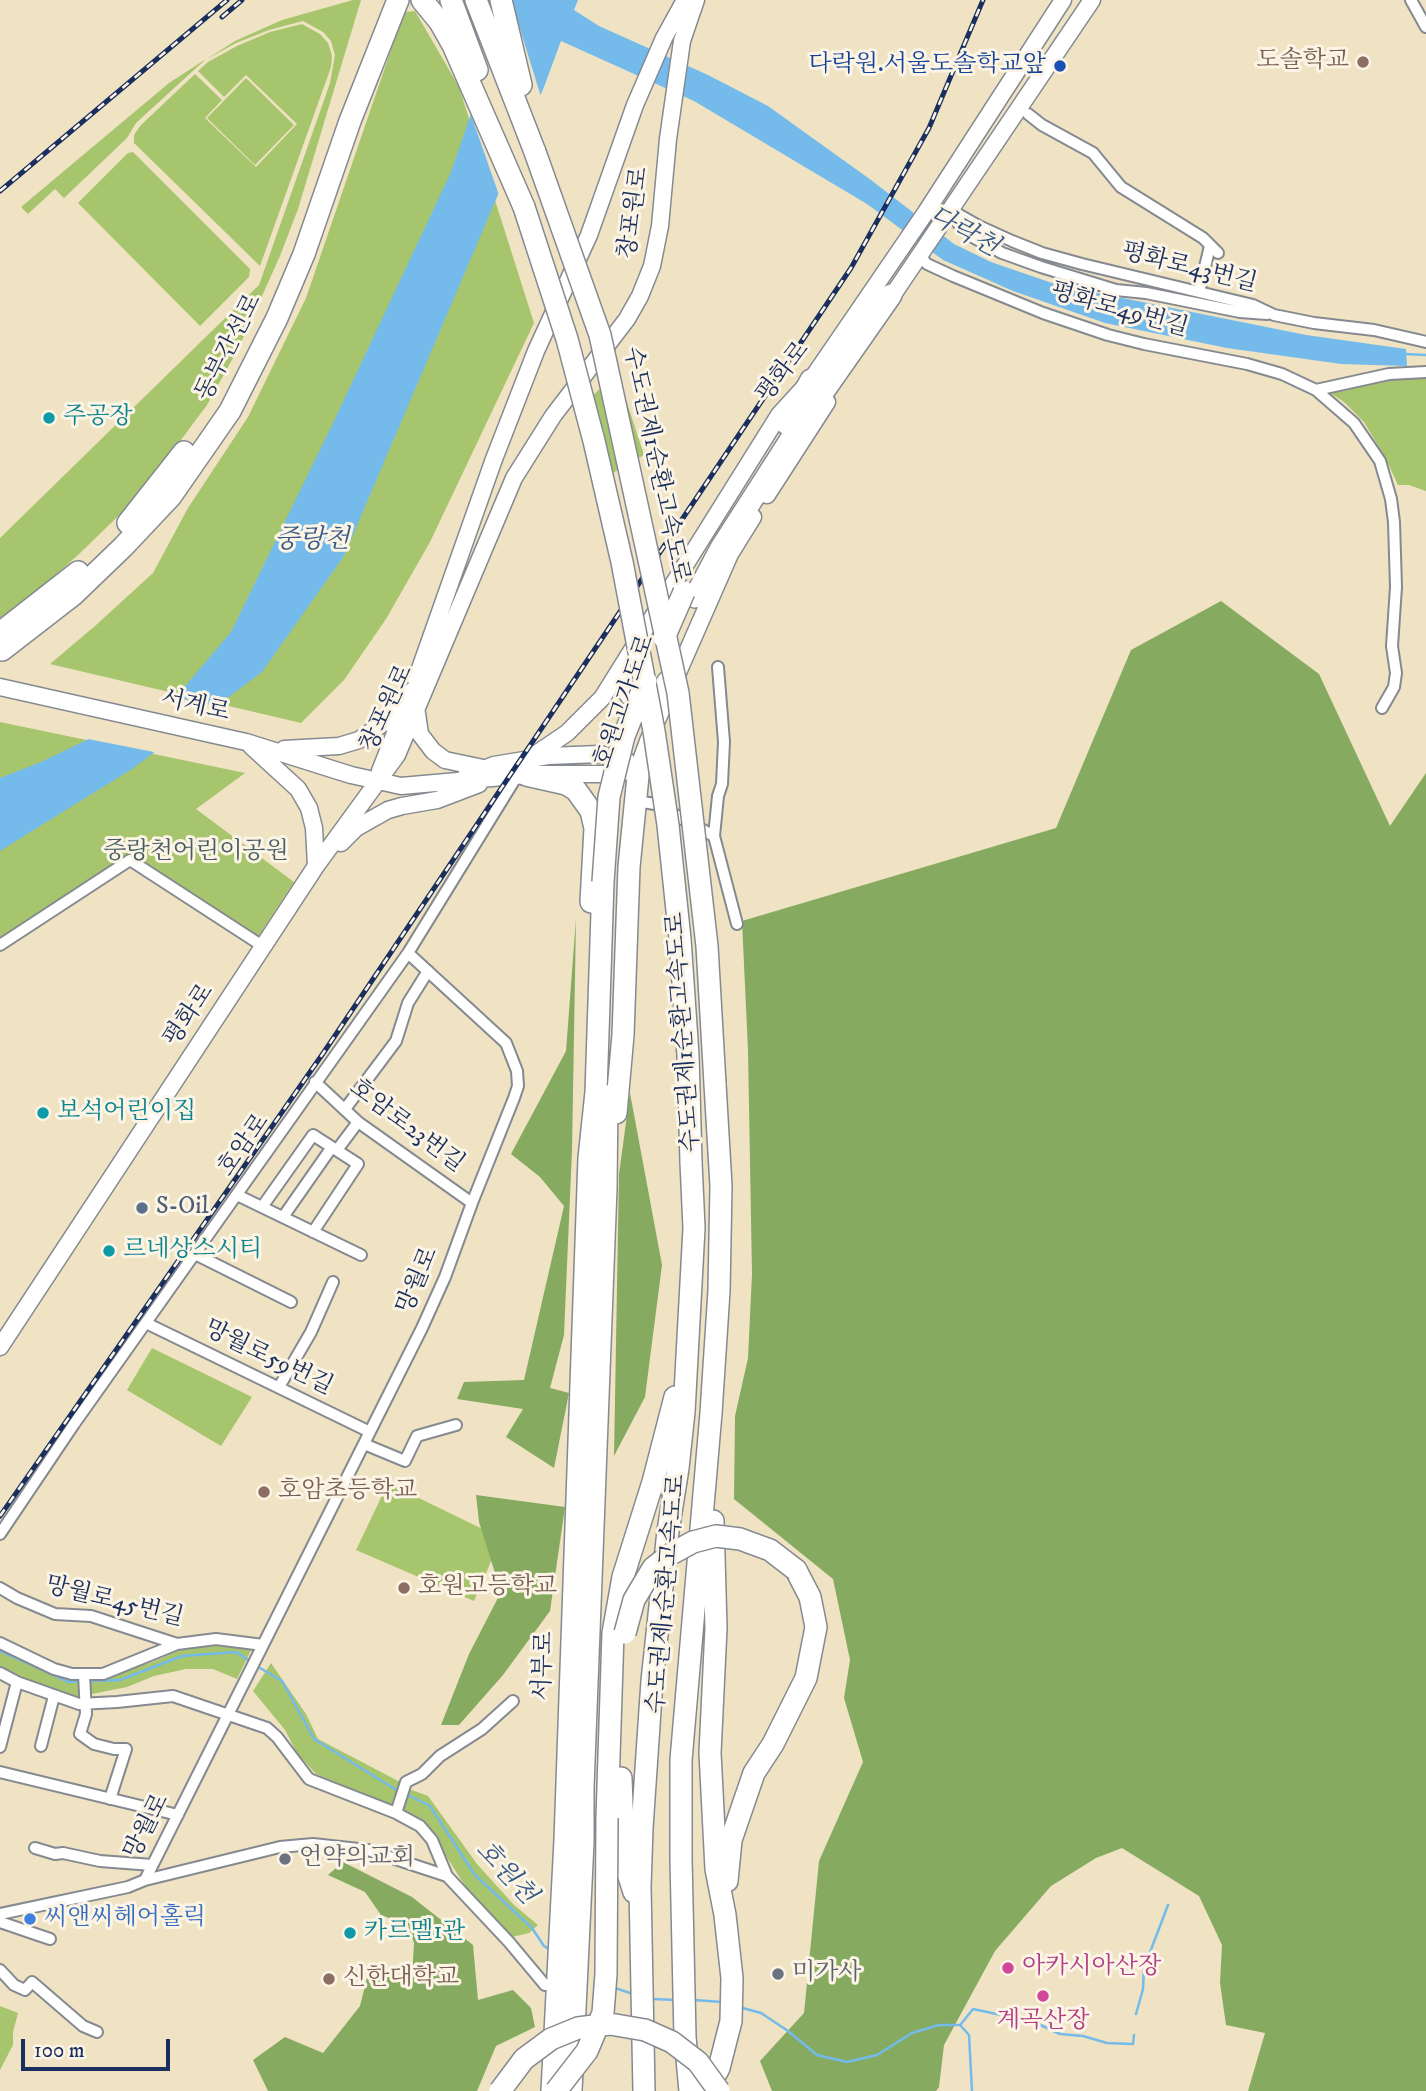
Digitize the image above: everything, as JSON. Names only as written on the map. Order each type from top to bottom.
[{"type":"highway","name":"동부간선로","points":[[1,642],[120,532],[170,473],[215,409],[269,306],[302,223],[382,0]]},
{"type":"highway","name":"동부간선로","points":[[1,642],[73,595],[152,517],[171,496],[230,411],[277,318],[304,254],[350,121],[398,0]]},
{"type":"highway","points":[[422,0],[440,22],[453,45],[524,207]]},
{"type":"highway","name":"수도권제1순환고속도로","points":[[451,0],[563,326],[594,440],[622,562],[654,731],[668,825],[680,939],[688,1055],[694,1228],[689,1344],[679,1457],[653,1668],[646,1762],[640,1887],[644,2091]]},
{"type":"highway","name":"수도권제1순환고속도로","points":[[476,0],[535,152],[600,335],[678,694],[706,933],[721,1186],[719,1291],[711,1413],[681,1760],[685,2037],[690,2091]]},
{"type":"highway","points":[[501,0],[535,152]]},
{"type":"highway","name":"호원고가도로","points":[[689,594],[798,428],[891,296]]},
{"type":"highway","name":"호원고가도로","points":[[589,1158],[596,1092],[608,883],[628,766],[662,667],[710,544],[787,423],[811,380]]},
{"type":"highway","points":[[606,1188],[615,1129],[623,1035],[629,867],[639,766]]},
{"type":"highway","points":[[529,771],[576,790],[591,810],[595,828],[584,1022],[584,1094],[589,1158]]},
{"type":"highway","points":[[595,828],[602,823],[622,823],[628,827],[632,836]]},
{"type":"highway","name":"호원고가도로","points":[[606,1188],[608,883]]},
{"type":"highway","name":"서부로","points":[[554,2091],[563,2058],[574,1841],[589,1158]]},
{"type":"highway","name":"서부로","points":[[574,1841],[583,1787],[606,1188]]},
{"type":"highway","points":[[554,2091],[587,2052],[603,2013],[613,1633],[623,1577],[653,1482],[689,1344]]},
{"type":"highway","points":[[711,1413],[716,1628],[710,1753],[716,1869],[723,1884]]},
{"type":"highway","points":[[642,1917],[624,1861],[620,1753],[625,1633],[634,1600],[653,1568],[671,1553],[693,1542],[716,1536],[740,1539],[770,1550],[796,1570],[810,1597],[816,1627],[806,1678],[773,1744],[754,1773],[731,1840],[723,1884],[732,1978],[731,2021],[719,2068],[706,2091]]},
{"type":"highway","points":[[500,2091],[524,2059],[545,2043],[578,2028],[610,2024],[645,2030],[672,2042],[698,2062],[719,2091]]},
{"type":"highway","name":"서부로","points":[[563,2058],[571,2091]]},
{"type":"main road","name":"창포원로","points":[[414,699],[499,447],[536,351],[589,235],[635,105],[664,38],[685,0]]},
{"type":"main road","name":"창포원로","points":[[377,782],[385,753],[414,699],[514,478],[553,416],[627,319],[640,296],[652,266],[660,226],[682,41],[696,0]]},
{"type":"main road","name":"평화로","points":[[529,771],[602,698],[779,415],[811,380],[926,212],[1063,0]]},
{"type":"main road","name":"평화로","points":[[0,1347],[316,866],[377,782],[401,786],[430,785],[487,774],[529,771],[618,774],[639,766],[730,554],[807,435],[891,296],[1092,0]]},
{"type":"main road","points":[[632,650],[625,691],[634,702],[650,704],[666,680],[680,669]]},
{"type":"main road","name":"서계로","points":[[0,687],[246,742],[377,782]]},
{"type":"main road","points":[[270,749],[339,746],[359,740],[414,699],[420,734],[433,751],[445,760],[487,774]]},
{"type":"main road","points":[[246,742],[298,789],[309,807],[314,828],[316,866]]},
{"type":"main road","points":[[529,771],[562,767],[562,763],[556,758],[548,756],[608,755],[639,766]]},
{"type":"main road","points":[[316,866],[356,828],[388,810],[437,800],[487,774]]},
{"type":"street","points":[[1411,0],[1426,27]]},
{"type":"street","points":[[1028,114],[1042,125],[1093,153],[1121,187],[1187,228],[1214,249],[1199,292]]},
{"type":"street","name":"평화로43번길","points":[[945,215],[979,226],[1042,253],[1253,305],[1274,315],[1374,330],[1426,342]]},
{"type":"street","points":[[945,215],[971,236],[1002,253],[1116,290],[1146,293],[1240,312],[1274,315]]},
{"type":"street","name":"평화로49번길","points":[[919,254],[926,264],[953,276],[1043,313],[1108,335],[1247,364],[1282,374],[1316,390],[1345,415],[1380,461],[1391,499],[1396,571],[1392,646],[1396,673],[1394,687],[1382,708]]},
{"type":"street","points":[[1316,390],[1389,374],[1426,372]]},
{"type":"street","points":[[718,667],[724,742],[722,784],[718,796],[714,836],[737,924]]},
{"type":"street","name":"호암로","points":[[0,1534],[74,1424],[408,953],[529,771]]},
{"type":"street","points":[[636,801],[655,804],[714,836]]},
{"type":"street","points":[[0,945],[131,860],[264,947]]},
{"type":"street","name":"망월로","points":[[0,1914],[128,1887],[145,1880],[238,1698],[445,1277],[514,1098],[517,1071],[506,1043],[408,953]]},
{"type":"street","points":[[345,1110],[396,1041],[408,1003],[428,971]]},
{"type":"street","name":"호암로23번길","points":[[315,1082],[358,1122],[472,1203]]},
{"type":"street","points":[[283,1217],[334,1148],[358,1122]]},
{"type":"street","points":[[262,1207],[313,1135],[358,1164],[313,1232]]},
{"type":"street","points":[[237,1195],[361,1255]]},
{"type":"street","points":[[195,1254],[291,1302]]},
{"type":"street","points":[[279,1387],[311,1332],[333,1282]]},
{"type":"street","name":"망월로59번길","points":[[146,1323],[370,1432]]},
{"type":"street","points":[[364,1444],[405,1461],[417,1436],[456,1425]]},
{"type":"street","name":"망월로45번길","points":[[0,1588],[55,1614],[92,1616],[177,1644],[216,1639],[263,1644]]},
{"type":"street","points":[[0,1643],[54,1669],[72,1674],[103,1674],[114,1671],[177,1644]]},
{"type":"street","points":[[0,1672],[17,1682],[54,1696],[85,1704],[173,1696],[273,1732],[304,1773],[315,1783],[396,1813],[420,1826],[439,1854],[447,1876],[509,1941],[545,1985]]},
{"type":"street","points":[[84,1674],[86,1714],[80,1734],[94,1744],[126,1749],[110,1799]]},
{"type":"street","points":[[0,1747],[17,1682]]},
{"type":"street","points":[[41,1746],[54,1696]]},
{"type":"street","points":[[396,1813],[406,1782],[422,1774],[440,1756],[475,1734],[513,1702]]},
{"type":"street","points":[[0,1772],[178,1815]]},
{"type":"street","points":[[145,1880],[279,1847],[313,1844],[368,1850],[447,1876]]},
{"type":"street","points":[[36,1848],[100,1861],[152,1865]]},
{"type":"street","points":[[0,1922],[50,1939]]},
{"type":"street","points":[[0,1970],[14,1985],[25,1990],[32,1982],[83,2026],[97,2032]]},
{"type":"green space","points":[[361,0],[298,209],[239,347],[207,405],[139,496],[78,555],[29,598],[0,618],[0,538],[259,285],[330,83],[335,55],[331,41],[323,32],[303,21],[236,43],[207,59],[235,41],[282,20]]},
{"type":"green space","points":[[415,11],[459,87],[534,323],[430,542],[386,619],[344,680],[301,723],[50,664],[153,573],[188,508],[248,417],[306,298],[404,12]]},
{"type":"green space","points":[[302,24],[320,34],[328,43],[332,56],[331,67],[260,266],[134,143],[134,135],[140,126],[195,74],[222,100],[205,118],[256,167],[297,124],[246,75],[224,97],[198,71],[208,62],[237,46],[270,32]]},
{"type":"green space","points":[[206,59],[136,123],[127,138],[64,198],[55,189],[28,214],[21,207],[169,83]]},
{"type":"green space","points":[[246,78],[294,125],[255,165],[207,118]]},
{"type":"green space","points":[[133,152],[250,269],[249,277],[200,326],[78,203],[128,153]]},
{"type":"green space","points":[[617,372],[644,455],[597,482],[576,412]]},
{"type":"green space","points":[[1404,378],[1426,379],[1426,491],[1409,485],[1398,485],[1364,422],[1344,402],[1327,391]]},
{"type":"green space","points":[[1221,601],[1319,674],[1390,826],[1426,773],[1426,2091],[1248,2091],[1265,2033],[1226,2025],[1220,1983],[1222,1945],[1199,1896],[1122,1848],[1096,1858],[1051,1886],[995,1951],[944,2045],[939,2087],[936,2091],[772,2091],[760,2061],[804,2013],[819,1861],[863,1762],[844,1698],[850,1660],[833,1579],[734,1499],[735,1416],[748,1358],[752,1274],[748,1050],[742,921],[1056,828],[1131,650]]},
{"type":"green space","name":"중랑천어린이공원","points":[[0,722],[245,773],[196,809],[294,882],[258,937],[132,853],[0,937]]},
{"type":"green space","points":[[576,919],[572,1150],[564,1335],[550,1388],[569,1393],[554,1468],[506,1437],[523,1409],[457,1399],[464,1382],[524,1380],[564,1206],[540,1177],[511,1154],[566,1051]]},
{"type":"green space","points":[[630,1093],[662,1265],[645,1397],[614,1456],[619,1174]]},
{"type":"green space","points":[[152,1348],[252,1397],[221,1446],[127,1390]]},
{"type":"green space","points":[[388,1483],[501,1538],[474,1601],[356,1550]]},
{"type":"green space","points":[[476,1495],[565,1507],[550,1611],[503,1675],[459,1725],[441,1725],[469,1654],[501,1592],[479,1522]]},
{"type":"green space","points":[[216,1643],[252,1648],[237,1679],[213,1669],[186,1669],[154,1676],[127,1687],[77,1697],[35,1683],[0,1666],[0,1646],[63,1675],[107,1676],[153,1662],[185,1648]]},
{"type":"green space","points":[[271,1663],[306,1714],[318,1739],[400,1782],[391,1805],[316,1774],[297,1753],[285,1730],[253,1691]]},
{"type":"green space","points":[[409,1789],[428,1796],[477,1864],[514,1905],[538,1925],[529,1933],[512,1937],[469,1892],[423,1820],[403,1809]]},
{"type":"green space","points":[[343,1862],[412,1897],[473,1945],[478,2000],[513,1990],[531,2008],[535,2027],[496,2046],[477,2091],[268,2091],[253,2060],[285,2037],[323,2053],[360,2006],[367,1978],[379,1970],[412,1979],[414,1943],[408,1925],[381,1915],[365,1892],[328,1875]]},
{"type":"green space","points":[[0,2006],[18,2013],[13,2045],[0,2070]]},
{"type":"water","name":"중랑천","points":[[510,0],[578,0],[574,10],[599,26],[708,75],[768,106],[954,244],[991,262],[1058,285],[1306,335],[1406,349],[1407,366],[1341,364],[1227,348],[1105,323],[1013,291],[943,260],[867,204],[694,101],[561,41],[544,87],[344,556],[262,672],[132,769],[0,851],[0,778],[41,762],[176,697],[231,632],[451,172]]},
{"type":"pier","points":[[512,3],[542,100],[500,198],[469,109],[505,4]]},
{"type":"pier","points":[[169,696],[221,707],[159,753],[83,738]]},
{"type":"waterway","name":"다락천","points":[[1405,354],[1426,355]]},
{"type":"waterway","name":"호원천","points":[[0,1651],[69,1682],[82,1681]]},
{"type":"waterway","name":"호원천","points":[[89,1681],[120,1680],[182,1656],[236,1652],[250,1661]]},
{"type":"waterway","name":"호원천","points":[[255,1665],[282,1681],[314,1739],[398,1791]]},
{"type":"waterway","name":"호원천","points":[[404,1793],[430,1806],[475,1875],[532,1928],[544,1946],[550,1950]]},
{"type":"waterway","points":[[1136,2014],[1143,1989],[1144,1968],[1168,1905]]},
{"type":"waterway","name":"호원천","points":[[612,1987],[633,1994]]},
{"type":"waterway","name":"호원천","points":[[652,1999],[677,2000]]},
{"type":"waterway","name":"호원천","points":[[694,2000],[722,2002]]},
{"type":"waterway","name":"호원천","points":[[739,2007],[761,2013],[817,2055],[847,2062],[877,2055],[912,2033],[939,2025],[960,2025],[969,2035],[972,2091]]},
{"type":"waterway","points":[[961,2024],[973,2009],[1034,2022],[1060,2034],[1083,2036],[1107,2043],[1133,2044],[1134,2035]]},
{"type":"railway","points":[[0,191],[227,0]]},
{"type":"railway","points":[[222,17],[242,0]]},
{"type":"railway","points":[[0,1516],[324,1052],[851,268],[929,128],[983,0]]},
{"type":"place","name":"도솔학교","points":[[1363,62]]},
{"type":"place","name":"다락원.서울도솔학교앞","points":[[1060,66]]},
{"type":"place","name":"주공장","points":[[49,418]]},
{"type":"place","name":"보석어린이집","points":[[43,1113]]},
{"type":"place","name":"S-Oil","points":[[142,1208]]},
{"type":"place","name":"르네상스시티","points":[[109,1251]]},
{"type":"place","name":"호암초등학교","points":[[264,1492]]},
{"type":"place","name":"호원고등학교","points":[[404,1588]]},
{"type":"place","name":"언약의교회","points":[[285,1859]]},
{"type":"place","name":"씨앤씨헤어홀릭","points":[[30,1919]]},
{"type":"place","name":"카르멜1관","points":[[350,1933]]},
{"type":"place","name":"아카시아산장","points":[[1008,1968]]},
{"type":"place","name":"미가사","points":[[778,1974]]},
{"type":"place","name":"신한대학교","points":[[329,1979]]},
{"type":"place","name":"계곡산장","points":[[1043,1996]]}]
